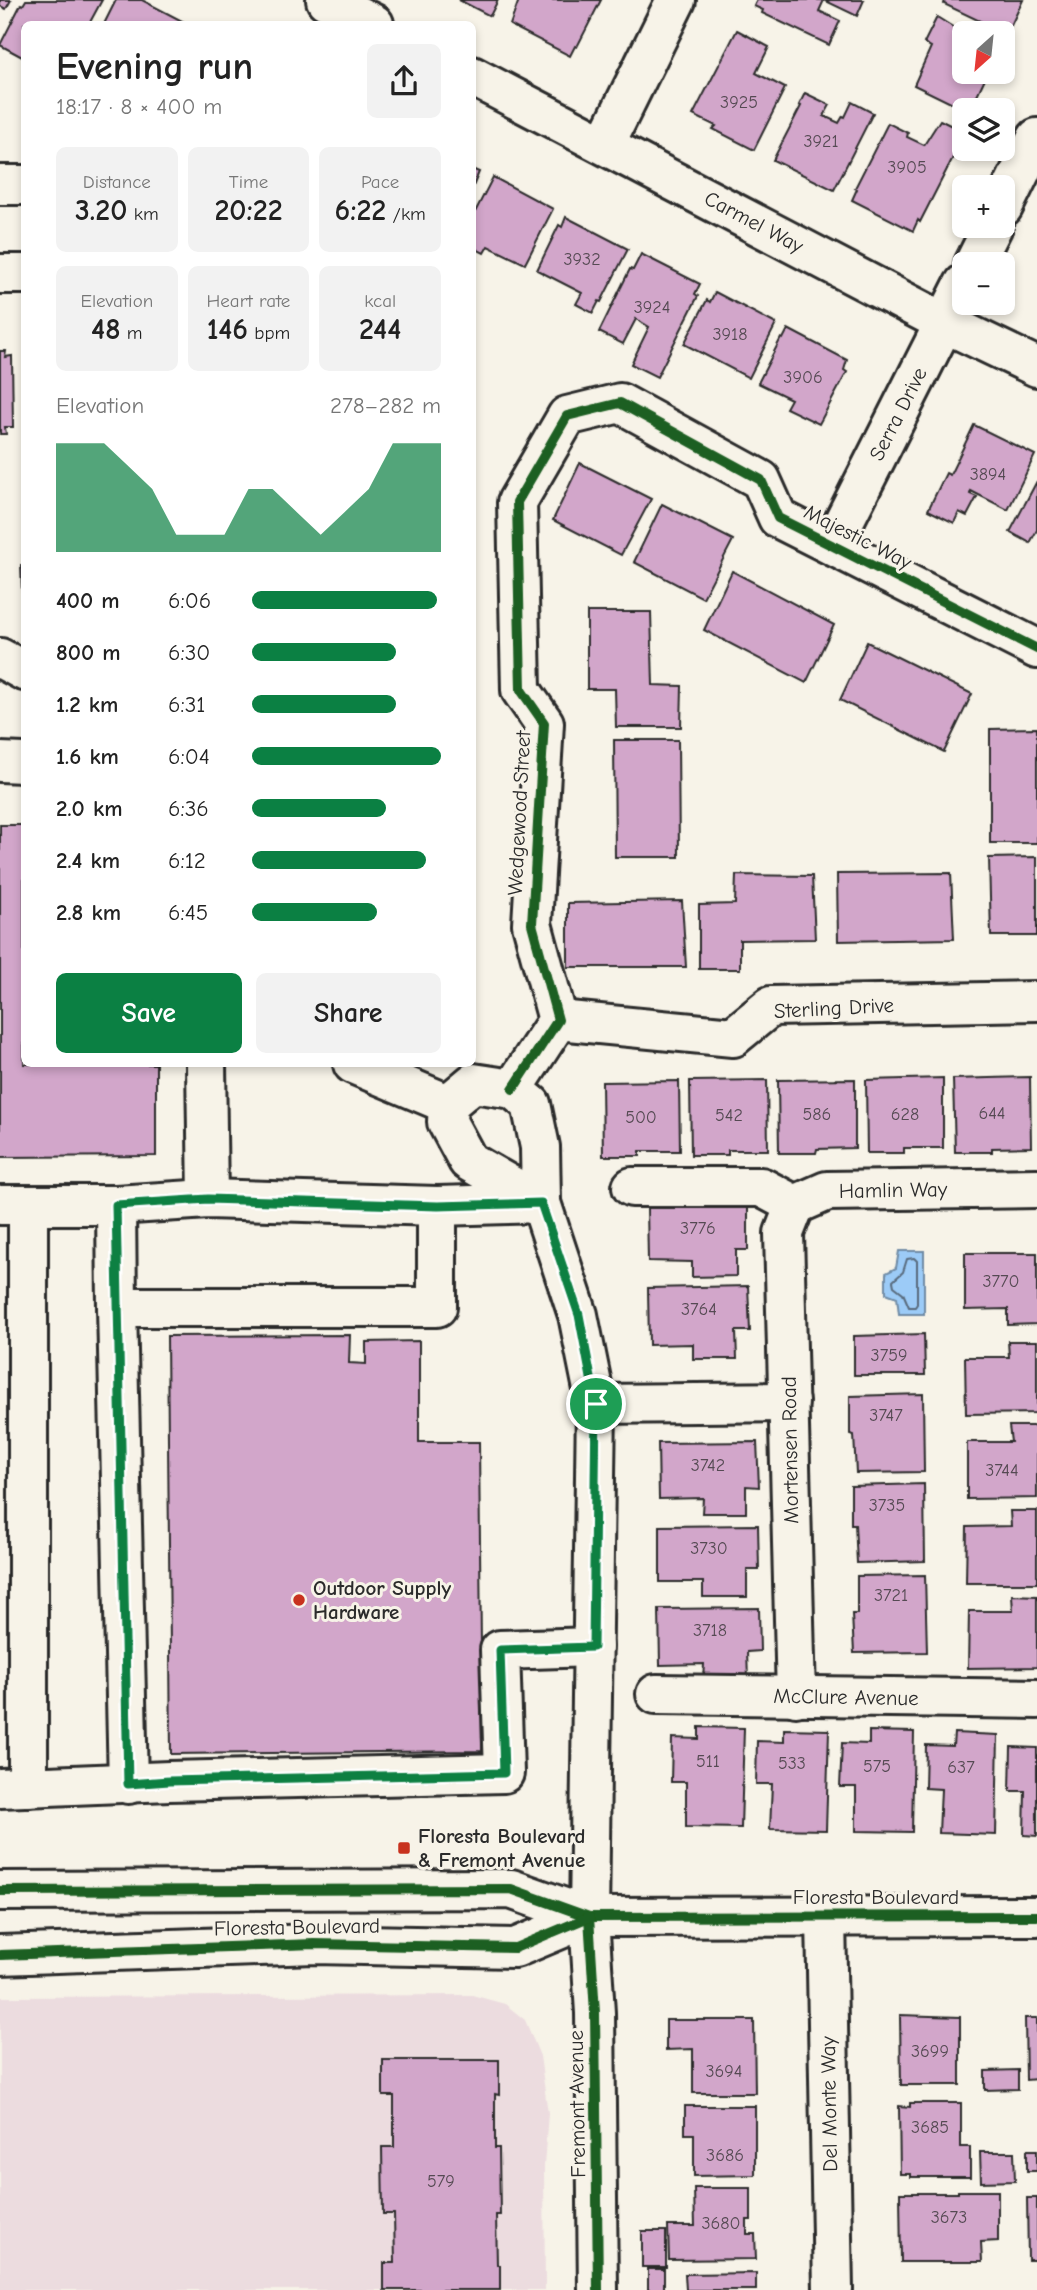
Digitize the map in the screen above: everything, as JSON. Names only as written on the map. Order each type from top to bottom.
[{"type":"street","points":[[327,0],[368,21]]},
{"type":"street","points":[[606,144],[676,0]]},
{"type":"street","name":"Carmel Way","points":[[476,78],[945,323],[1037,367]]},
{"type":"street","points":[[1015,183],[1037,138]]},
{"type":"street","points":[[0,185],[21,185]]},
{"type":"street","points":[[0,274],[21,274]]},
{"type":"street","name":"Serra Drive","points":[[832,545],[952,309]]},
{"type":"street","name":"Majestic Way","points":[[567,416],[620,403],[761,480],[778,518],[1037,649]]},
{"type":"street","name":"Wedgewood Street","points":[[558,1020],[532,923],[544,723],[521,690],[517,502],[567,416]]},
{"type":"street","points":[[0,658],[21,669]]},
{"type":"street","points":[[0,762],[21,763]]},
{"type":"street","name":"Sterling Drive","points":[[558,1020],[733,1037],[771,1006],[1037,1001]]},
{"type":"street","points":[[541,1203],[468,1161],[447,1122],[448,1104],[473,1083],[513,1089],[558,1020]]},
{"type":"street","points":[[206,1067],[208,1199]]},
{"type":"street","points":[[360,1067],[448,1104]]},
{"type":"street","name":"Fremont Avenue","points":[[513,1089],[531,1104],[540,1147],[541,1203],[579,1315],[596,1404],[589,1917],[595,2013],[598,2290]]},
{"type":"street","points":[[632,1187],[761,1186],[796,1205]]},
{"type":"street","name":"Hamlin Way","points":[[796,1205],[827,1191],[1037,1188]]},
{"type":"street","points":[[541,1203],[438,1206],[208,1199],[116,1205],[14,1205],[14,1788],[169,1781],[504,1773],[500,1650],[593,1647]]},
{"type":"street","points":[[116,1205],[128,1784]]},
{"type":"street","name":"Mortensen Road","points":[[796,1205],[785,1233],[796,1697]]},
{"type":"street","points":[[117,1307],[437,1307],[438,1206]]},
{"type":"street","points":[[596,1404],[789,1402]]},
{"type":"street","name":"McClure Avenue","points":[[656,1694],[1037,1699]]},
{"type":"street","name":"Floresta Boulevard","points":[[0,1891],[511,1889],[589,1917],[1037,1916]]},
{"type":"street","name":"Floresta Boulevard","points":[[0,1955],[314,1944],[515,1948],[589,1917]]},
{"type":"street","name":"Del Monte Way","points":[[826,1917],[833,2290]]},
{"type":"shaded area","points":[[472,1995],[505,2004],[525,2020],[540,2056],[548,2113],[544,2166],[545,2290],[0,2290],[0,1997]]},
{"type":"water","points":[[899,1251],[924,1251],[924,1314],[899,1314],[897,1297],[886,1293],[886,1273],[896,1268]]},
{"type":"building","points":[[0,0],[11,0],[6,9],[0,6]]},
{"type":"building","points":[[26,0],[102,0],[91,21],[21,21],[21,56],[0,45],[21,4]]},
{"type":"building","points":[[116,0],[142,0],[182,21],[106,21]]},
{"type":"building","points":[[459,0],[498,0],[490,16]]},
{"type":"building","points":[[519,0],[601,0],[570,56],[510,25]]},
{"type":"building","points":[[757,0],[824,0],[819,11],[840,21],[829,45],[762,13],[763,10],[754,6]]},
{"type":"building","points":[[824,0],[864,0],[857,16]]},
{"type":"building","points":[[945,0],[1023,0],[1013,21],[980,21],[944,4]]},
{"type":"building","points":[[937,17],[952,26],[952,84],[982,84],[976,98],[952,98],[952,104],[914,85],[931,47],[924,43]]},
{"type":"building","points":[[737,30],[769,47],[756,73],[785,88],[754,150],[713,129],[716,126],[693,115]]},
{"type":"building","points":[[805,93],[830,105],[824,116],[839,123],[852,102],[873,113],[834,190],[773,160]]},
{"type":"building","points":[[940,120],[952,126],[952,159],[913,231],[852,200],[857,189],[855,188],[888,123],[924,145]]},
{"type":"building","points":[[493,177],[553,209],[525,264],[488,246],[484,253],[476,249],[476,210]]},
{"type":"building","points":[[566,217],[628,249],[593,313],[576,304],[582,293],[537,270],[559,225],[562,227]]},
{"type":"building","points":[[641,254],[700,284],[695,294],[698,296],[657,377],[631,364],[649,327],[636,319],[623,344],[599,332],[630,269],[633,270]]},
{"type":"building","points":[[715,292],[776,324],[749,378],[684,344],[707,300],[710,302]]},
{"type":"building","points":[[788,329],[847,360],[844,370],[847,372],[819,424],[786,408],[791,399],[758,383]]},
{"type":"building","points":[[0,351],[6,351],[5,357],[12,356],[13,427],[5,427],[6,434],[0,434]]},
{"type":"building","points":[[974,425],[1035,455],[1008,510],[971,491],[970,494],[977,497],[967,516],[959,512],[954,523],[928,510],[946,473],[950,475]]},
{"type":"building","points":[[580,463],[651,499],[621,555],[553,520]]},
{"type":"building","points":[[1037,481],[1037,530],[1030,543],[1010,532]]},
{"type":"building","points":[[662,504],[733,540],[703,598],[634,562]]},
{"type":"building","points":[[732,571],[834,625],[806,683],[704,630]]},
{"type":"building","points":[[587,612],[651,612],[653,685],[682,686],[681,727],[616,727],[615,689],[587,689]]},
{"type":"building","points":[[867,642],[972,694],[944,752],[840,700]]},
{"type":"building","points":[[1037,728],[1037,843],[990,843],[990,729]]},
{"type":"building","points":[[614,740],[678,740],[679,857],[615,857]]},
{"type":"building","points":[[0,825],[21,825],[21,1067],[156,1067],[156,1156],[0,1157]]},
{"type":"building","points":[[1037,857],[1037,936],[991,936],[989,858]]},
{"type":"building","points":[[951,873],[954,939],[838,941],[837,874]]},
{"type":"building","points":[[736,875],[812,876],[815,939],[740,940],[740,969],[699,969],[699,905],[735,904]]},
{"type":"building","points":[[682,901],[686,967],[568,967],[568,903]]},
{"type":"building","points":[[1030,1077],[1031,1147],[992,1148],[992,1152],[955,1152],[953,1079]]},
{"type":"building","points":[[943,1078],[943,1148],[904,1148],[904,1153],[867,1153],[866,1080]]},
{"type":"building","points":[[855,1079],[855,1148],[817,1149],[816,1153],[779,1153],[778,1080]]},
{"type":"building","points":[[767,1080],[768,1150],[728,1150],[728,1155],[691,1155],[690,1081]]},
{"type":"building","points":[[679,1081],[680,1151],[640,1151],[640,1156],[603,1156],[602,1082]]},
{"type":"building","points":[[748,1205],[748,1250],[736,1250],[736,1276],[692,1277],[692,1262],[648,1261],[647,1206]]},
{"type":"building","points":[[965,1253],[1037,1253],[1037,1324],[1008,1325],[1008,1309],[965,1310]]},
{"type":"building","points":[[748,1286],[750,1331],[736,1331],[737,1359],[693,1359],[693,1344],[649,1345],[648,1288]]},
{"type":"building","points":[[924,1334],[925,1375],[854,1375],[854,1336]]},
{"type":"building","points":[[350,1335],[349,1363],[366,1364],[366,1342],[419,1341],[419,1442],[479,1442],[482,1751],[171,1754],[167,1336]]},
{"type":"building","points":[[1008,1341],[1037,1341],[1037,1413],[966,1414],[965,1357],[1009,1357]]},
{"type":"building","points":[[923,1394],[924,1472],[856,1473],[854,1435],[850,1434],[850,1396]]},
{"type":"building","points":[[1009,1426],[1037,1426],[1037,1498],[967,1499],[967,1442],[1011,1442]]},
{"type":"building","points":[[757,1442],[759,1487],[746,1486],[746,1513],[702,1513],[703,1498],[659,1499],[658,1443]]},
{"type":"building","points":[[924,1484],[925,1561],[857,1563],[855,1524],[851,1524],[851,1486]]},
{"type":"building","points":[[1010,1511],[1037,1511],[1037,1583],[966,1583],[967,1527],[1011,1526]]},
{"type":"building","points":[[758,1525],[759,1570],[747,1570],[747,1597],[703,1597],[703,1582],[660,1582],[660,1526]]},
{"type":"building","points":[[925,1575],[927,1652],[854,1653],[852,1614],[857,1614],[857,1576]]},
{"type":"building","points":[[1012,1595],[1037,1596],[1037,1667],[968,1668],[969,1611],[1013,1611]]},
{"type":"building","points":[[759,1608],[760,1651],[747,1652],[748,1679],[703,1680],[704,1664],[660,1665],[659,1609]]},
{"type":"building","points":[[699,1727],[744,1728],[741,1828],[686,1827],[686,1782],[671,1782],[672,1738],[699,1739]]},
{"type":"building","points":[[784,1729],[829,1730],[826,1830],[770,1829],[772,1784],[756,1784],[757,1741],[784,1742]]},
{"type":"building","points":[[869,1731],[914,1732],[912,1832],[856,1831],[856,1787],[840,1787],[842,1743],[869,1744]]},
{"type":"building","points":[[954,1733],[998,1735],[996,1835],[939,1833],[941,1789],[925,1788],[926,1745],[953,1746]]},
{"type":"building","points":[[1011,1747],[1037,1748],[1037,1836],[1024,1835],[1025,1791],[1010,1791]]},
{"type":"building","points":[[900,2015],[960,2017],[960,2085],[901,2085]]},
{"type":"building","points":[[1025,2018],[1037,2018],[1037,2079],[1026,2080]]},
{"type":"building","points":[[666,2020],[754,2020],[755,2093],[693,2093],[693,2049],[666,2050]]},
{"type":"building","points":[[383,2060],[499,2060],[499,2095],[495,2094],[495,2148],[499,2148],[500,2215],[496,2215],[500,2290],[384,2290],[384,2263],[395,2263],[394,2214],[383,2214],[382,2147],[394,2147],[394,2096],[383,2096]]},
{"type":"building","points":[[1018,2070],[1018,2089],[985,2090],[985,2071]]},
{"type":"building","points":[[910,2103],[961,2103],[961,2147],[970,2147],[970,2177],[911,2177],[911,2174],[900,2174],[899,2106],[910,2107]]},
{"type":"building","points":[[685,2106],[755,2106],[755,2175],[694,2176],[694,2134],[685,2134]]},
{"type":"building","points":[[1027,2150],[1037,2150],[1037,2171],[1027,2171]]},
{"type":"building","points":[[980,2152],[1014,2152],[1015,2181],[981,2182]]},
{"type":"building","points":[[694,2188],[751,2188],[751,2220],[747,2220],[747,2234],[755,2234],[756,2259],[669,2260],[668,2226],[695,2226]]},
{"type":"building","points":[[998,2191],[998,2241],[981,2242],[982,2262],[901,2262],[900,2193]]},
{"type":"building","points":[[1027,2198],[1037,2198],[1037,2260],[1028,2260]]},
{"type":"building","points":[[642,2231],[666,2231],[666,2267],[642,2267]]},
{"type":"building","points":[[648,2269],[664,2269],[664,2290],[648,2290]]},
{"type":"building","points":[[756,2273],[756,2290],[686,2290],[685,2274]]},
{"type":"cycle path","points":[[513,1089],[558,1020],[532,924],[544,723],[521,690],[517,502],[567,416],[620,403],[761,480],[778,518],[1037,649]]},
{"type":"cycle path","points":[[0,1891],[511,1889],[589,1917],[1037,1916]]},
{"type":"cycle path","points":[[589,1917],[595,2013],[598,2290]]},
{"type":"cycle path","points":[[0,1955],[314,1944],[515,1948],[589,1917]]},
{"type":"place","name":"Outdoor Supply Hardware","points":[[299,1600]]},
{"type":"place","name":"Floresta Boulevard & Fremont Avenue","points":[[404,1848]]},
{"type":"route","points":[[208,1199],[438,1206],[541,1203],[579,1315],[596,1404],[593,1647],[500,1650],[504,1773],[128,1784],[116,1205],[208,1199]]}]
